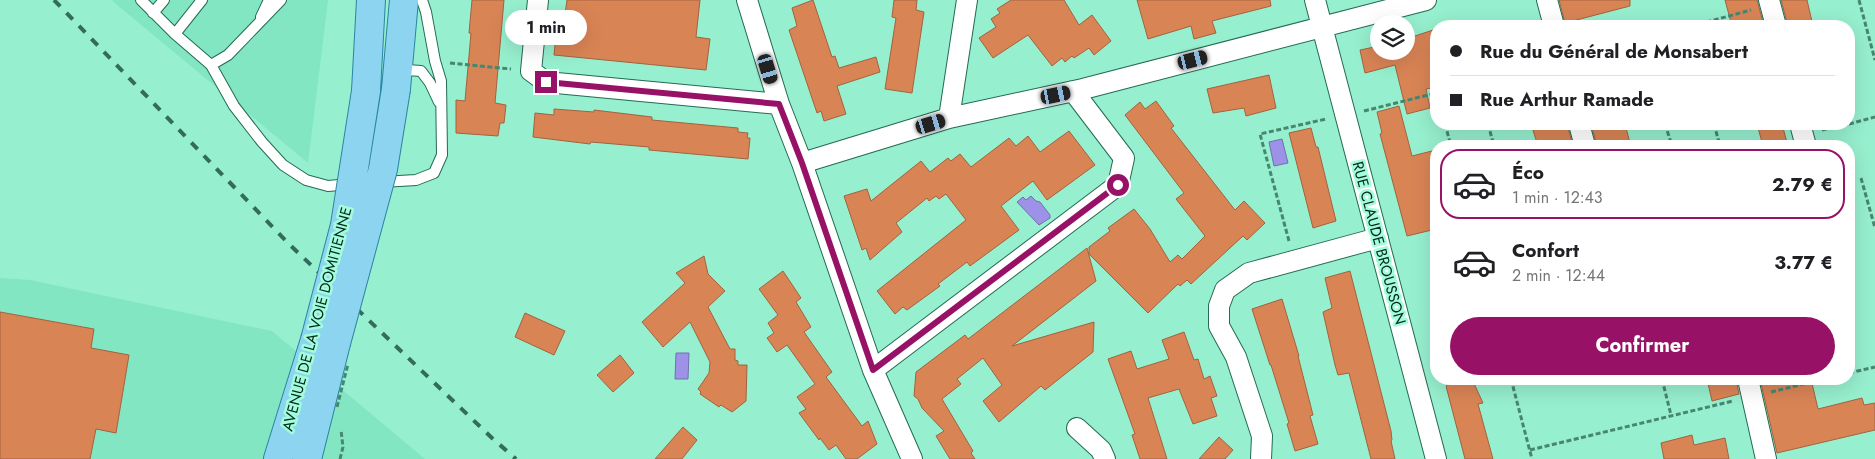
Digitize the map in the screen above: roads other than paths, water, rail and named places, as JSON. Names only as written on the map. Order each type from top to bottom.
[{"type":"main road","name":"AVENUE DE LA VOIE DOMITIENNE","points":[[307,459],[325,342],[346,226],[366,91],[371,0]]},
{"type":"main road","name":"AVENUE DE LA VOIE DOMITIENNE","points":[[278,459],[325,342],[384,169],[397,85],[404,0]]},
{"type":"street","points":[[538,0],[531,71],[546,82],[779,104]]},
{"type":"street","points":[[747,0],[779,104],[802,163],[873,370],[912,459]]},
{"type":"street","points":[[949,118],[966,0]]},
{"type":"street","name":"RUE CLAUDE BROUSSON","points":[[1315,0],[1436,459]]},
{"type":"street","points":[[802,163],[949,118],[1073,91],[1426,0]]},
{"type":"street","points":[[1547,0],[1552,20]]},
{"type":"street","points":[[1770,2],[1774,20]]},
{"type":"street","points":[[873,370],[1118,185],[1124,158],[1073,91]]},
{"type":"street","points":[[1261,459],[1262,436],[1236,357],[1219,326],[1219,306],[1225,290],[1249,273],[1378,238]]},
{"type":"street","points":[[1750,388],[1766,459]]},
{"type":"street","points":[[1077,428],[1101,450],[1105,459]]},
{"type":"lane","points":[[141,0],[175,34],[211,65],[234,106],[283,165],[306,180],[328,186],[416,180],[434,173],[442,155],[441,81],[422,0]]},
{"type":"lane","points":[[153,13],[164,0]]},
{"type":"lane","points":[[175,34],[202,0]]},
{"type":"lane","points":[[257,26],[269,0]]},
{"type":"lane","points":[[211,65],[228,55],[281,0]]},
{"type":"lane","points":[[364,0],[370,32]]},
{"type":"lane","points":[[397,85],[401,75],[407,70],[421,71],[430,83],[442,108]]},
{"type":"railway","points":[[54,0],[289,244],[516,459]]}]
